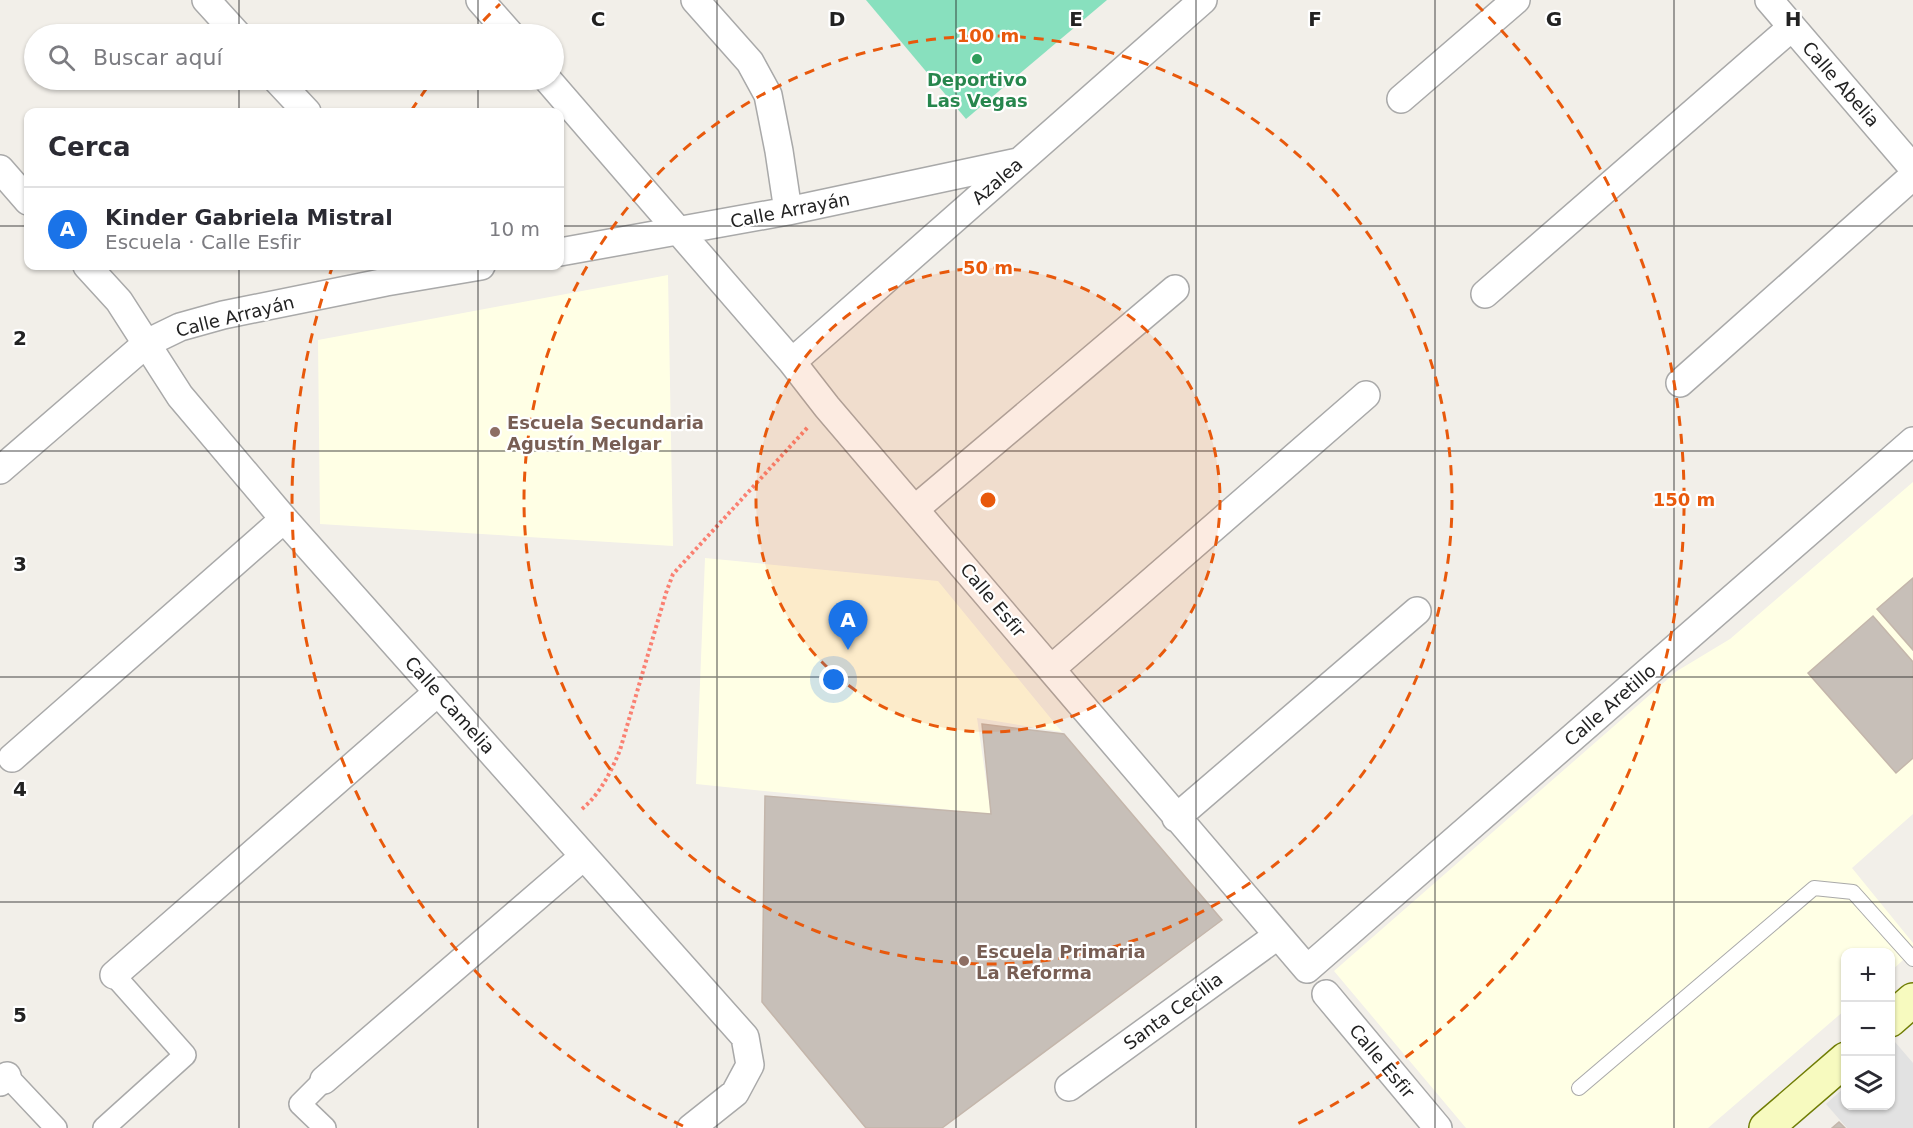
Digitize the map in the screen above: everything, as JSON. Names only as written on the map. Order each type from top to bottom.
[{"type":"main road","points":[[1895,1016],[1913,1000]]},
{"type":"main road","points":[[1769,1127],[1841,1063]]},
{"type":"street","points":[[206,0],[228,24]]},
{"type":"street","points":[[480,0],[501,24]]},
{"type":"street","points":[[696,0],[750,62],[768,95],[788,211]]},
{"type":"street","name":"Azalea","points":[[792,362],[1203,0]]},
{"type":"street","points":[[1401,99],[1516,0]]},
{"type":"street","name":"Calle Abelia","points":[[1769,0],[1913,168]]},
{"type":"street","points":[[1485,294],[1792,27]]},
{"type":"street","points":[[286,90],[303,108]]},
{"type":"street","name":"Calle Esfir","points":[[557,90],[792,362],[827,407],[1307,969]]},
{"type":"street","name":"Calle Arrayán","points":[[564,251],[788,211],[1019,161]]},
{"type":"street","points":[[0,170],[24,197]]},
{"type":"street","points":[[1680,383],[1913,176]]},
{"type":"street","name":"Calle Camelia","points":[[91,270],[119,301],[180,396],[284,519],[746,1037],[750,1065],[735,1093],[691,1128]]},
{"type":"street","name":"Calle Arrayán","points":[[0,470],[147,343],[180,327],[384,274],[432,270]]},
{"type":"street","points":[[915,509],[1175,289]]},
{"type":"street","points":[[1051,669],[1366,395]]},
{"type":"street","name":"Calle Aretillo","points":[[1307,969],[1913,441]]},
{"type":"street","points":[[6,763],[284,519]]},
{"type":"street","points":[[1176,818],[1417,611]]},
{"type":"street","points":[[104,1128],[185,1055],[114,975],[438,692]]},
{"type":"street","points":[[325,1128],[300,1104],[324,1080],[584,856]]},
{"type":"street","name":"Santa Cecilia","points":[[1069,1087],[1277,936]]},
{"type":"street","name":"Calle Esfir","points":[[1326,994],[1438,1128]]},
{"type":"street","points":[[3,1079],[56,1128]]},
{"type":"lane","points":[[1579,1088],[1814,888],[1853,892],[1913,959]]},
{"type":"path","points":[[560,829],[589,803],[611,773],[673,574],[827,407]]},
{"type":"shaded area","name":"Escuela Secundaria Agustín Melgar","points":[[668,275],[673,546],[320,524],[318,340]]},
{"type":"shaded area","points":[[1913,482],[1913,814],[1852,868],[1913,943],[1913,951],[1895,967],[1895,948],[1841,948],[1841,1013],[1708,1128],[1466,1128],[1334,971],[1677,671],[1730,639]]},
{"type":"shaded area","points":[[705,558],[938,581],[1062,732],[977,718],[991,814],[696,784]]},
{"type":"shaded area","points":[[1895,1042],[1913,1063],[1913,1128],[1847,1128],[1826,1104],[1841,1091],[1841,1110],[1895,1110]]},
{"type":"green space","name":"Deportivo Las Vegas","points":[[866,0],[1107,0],[966,119]]},
{"type":"building","points":[[1913,578],[1913,650],[1877,609]]},
{"type":"building","points":[[1873,616],[1913,662],[1913,758],[1896,773],[1808,673]]},
{"type":"building","name":"Escuela Primaria La Reforma","points":[[982,724],[1064,734],[1222,920],[942,1128],[866,1128],[762,1002],[765,796],[991,814]]},
{"type":"building","points":[[1839,1122],[1845,1128],[1832,1128]]},
{"type":"place","name":"Deportivo Las Vegas","points":[[977,59]]},
{"type":"place","name":"Escuela Secundaria Agustín Melgar","points":[[495,432]]},
{"type":"place","name":"Kinder Gabriela Mistral","points":[[848,650]]},
{"type":"place","name":"Escuela Primaria La Reforma","points":[[964,961]]}]
